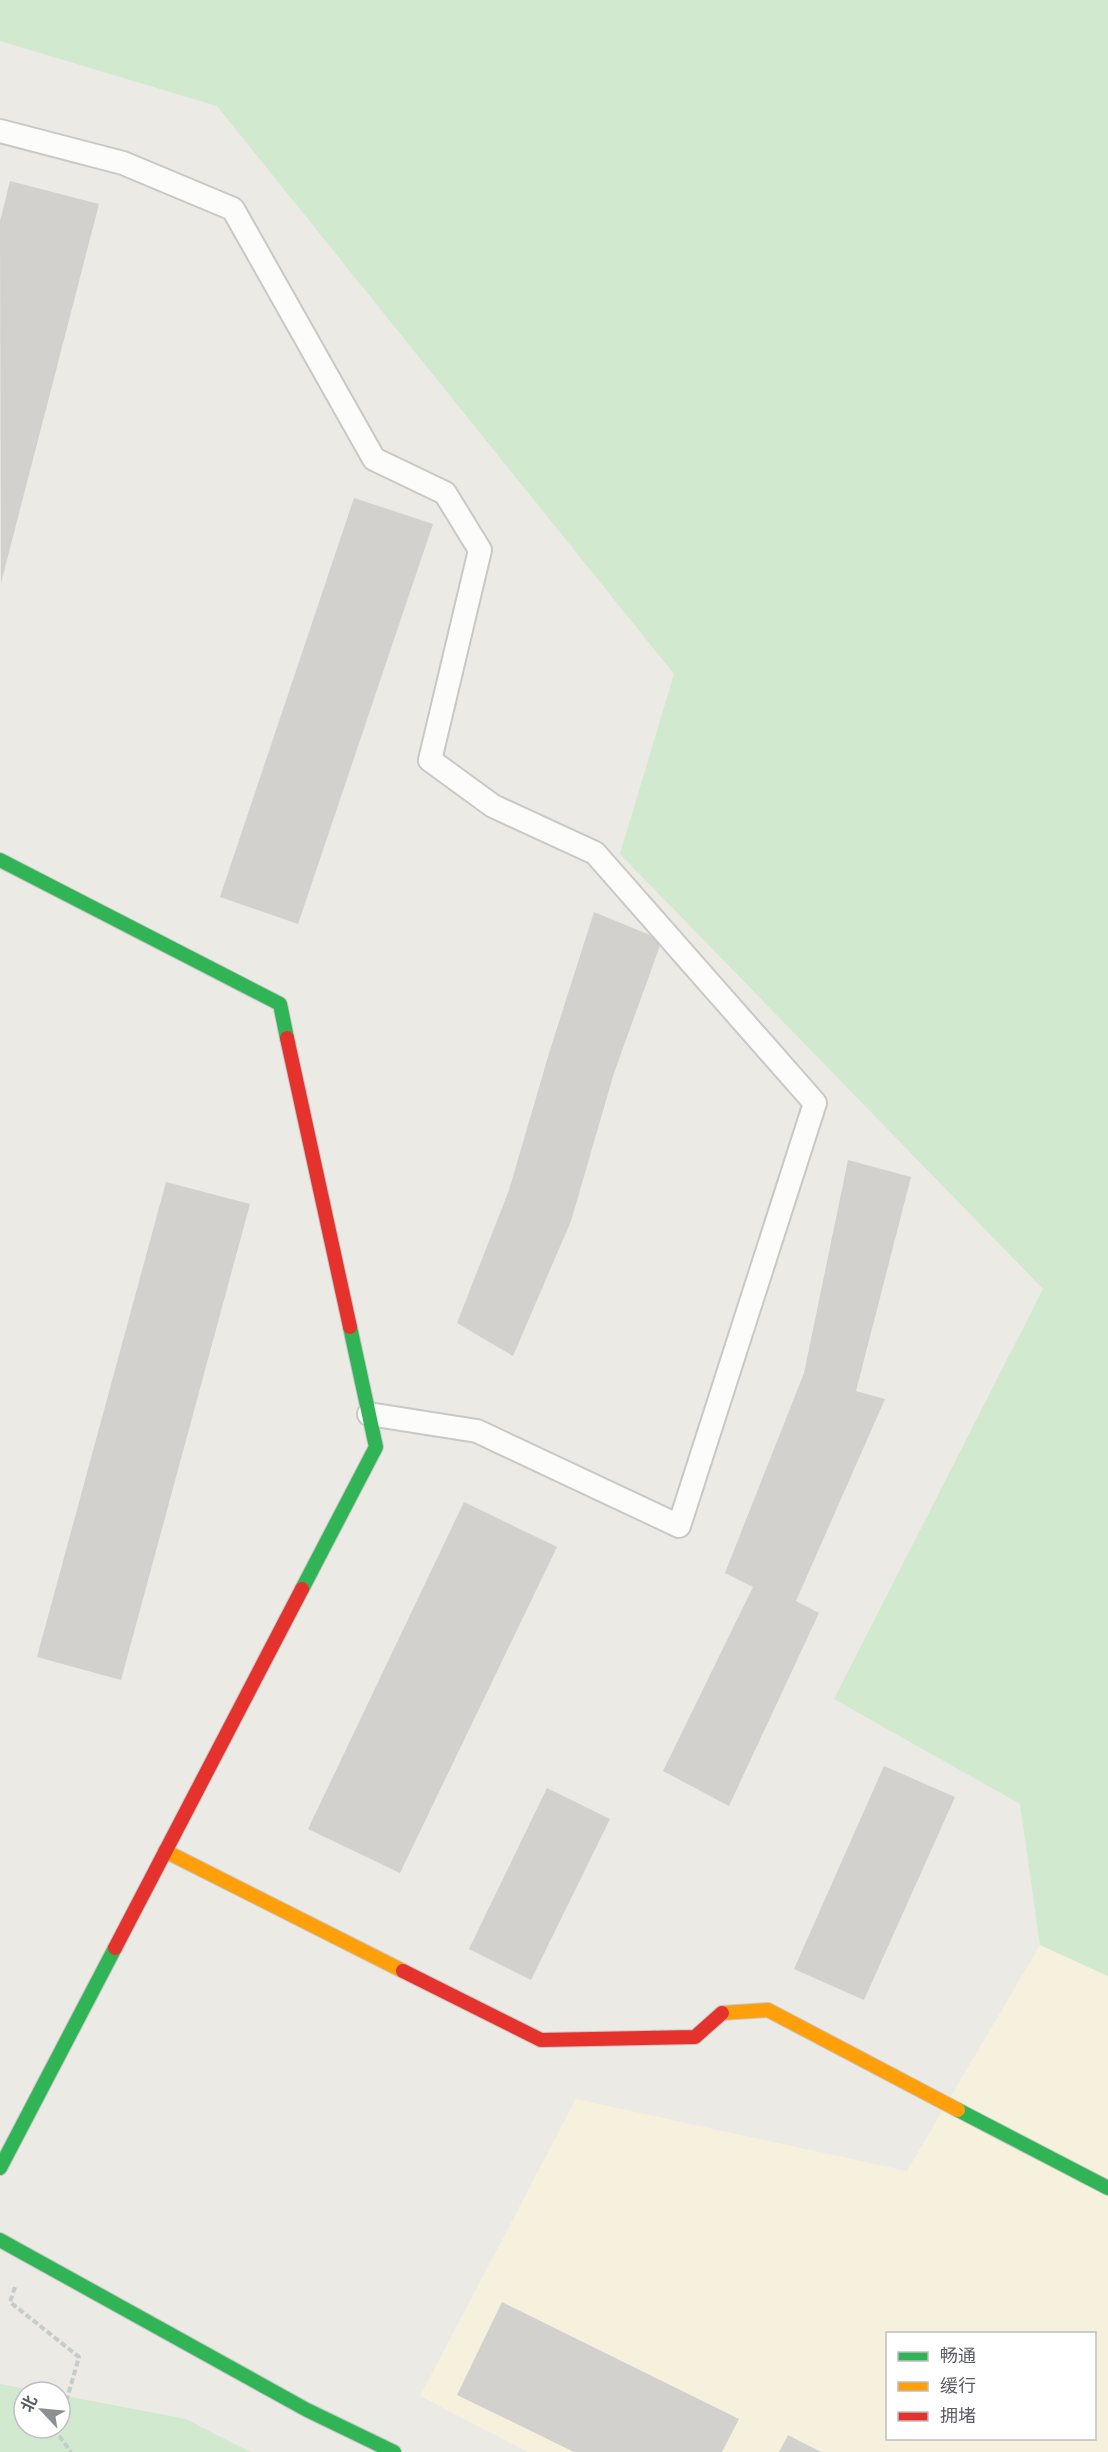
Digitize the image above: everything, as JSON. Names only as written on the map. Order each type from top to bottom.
[{"type":"street","points":[[0,860],[280,1004],[375,1447],[0,2168]]},
{"type":"street","points":[[165,1851],[541,2040],[695,2037],[723,2012],[768,2010],[1108,2187]]},
{"type":"street","points":[[0,2240],[306,2410],[394,2452]]},
{"type":"lane","points":[[0,131],[123,163],[233,209],[374,459],[445,493],[480,550],[430,760],[493,806],[595,853],[815,1103],[679,1526],[477,1431],[369,1414]]},
{"type":"path","points":[[26,2254],[10,2302],[79,2357],[72,2381]]},
{"type":"shaded area","points":[[1040,1945],[1108,1976],[1108,2452],[528,2452],[420,2396],[576,2099],[907,2171]]},
{"type":"green space","points":[[0,0],[1108,0],[1108,1976],[1040,1945],[1020,1804],[834,1699],[1043,1289],[620,854],[674,674],[217,106],[0,41]]},
{"type":"green space","points":[[0,2384],[12,2386],[12,2440],[72,2440],[72,2397],[186,2419],[250,2452],[0,2452]]},
{"type":"building","points":[[10,181],[99,204],[1,583],[0,221]]},
{"type":"building","points":[[354,498],[433,524],[298,924],[220,897]]},
{"type":"building","points":[[594,912],[662,940],[614,1073],[571,1221],[513,1356],[457,1323],[509,1190]]},
{"type":"building","points":[[848,1160],[911,1177],[856,1391],[885,1399],[796,1601],[819,1613],[729,1806],[663,1771],[753,1587],[725,1573],[804,1373]]},
{"type":"building","points":[[166,1182],[250,1204],[121,1680],[37,1657]]},
{"type":"building","points":[[464,1502],[557,1547],[400,1873],[308,1829]]},
{"type":"building","points":[[884,1766],[955,1797],[864,2000],[794,1969]]},
{"type":"building","points":[[547,1788],[610,1819],[531,1980],[469,1949]]},
{"type":"building","points":[[502,2302],[739,2419],[722,2452],[574,2452],[457,2395]]},
{"type":"building","points":[[788,2435],[821,2452],[779,2452]]},
{"type":"traffic: fast","points":[[0,860],[280,1004],[287,1038]]},
{"type":"traffic: fast","points":[[302,1589],[376,1447],[350,1327]]},
{"type":"traffic: fast","points":[[0,2168],[115,1948]]},
{"type":"traffic: fast","points":[[958,2110],[1108,2188]]},
{"type":"traffic: fast","points":[[0,2240],[307,2410],[394,2452]]},
{"type":"traffic: slow","points":[[165,1851],[403,1971]]},
{"type":"traffic: slow","points":[[722,2013],[768,2010],[958,2110]]},
{"type":"traffic: jam","points":[[287,1038],[350,1327]]},
{"type":"traffic: jam","points":[[115,1948],[302,1589]]},
{"type":"traffic: jam","points":[[403,1971],[541,2040],[695,2037],[722,2013]]}]
